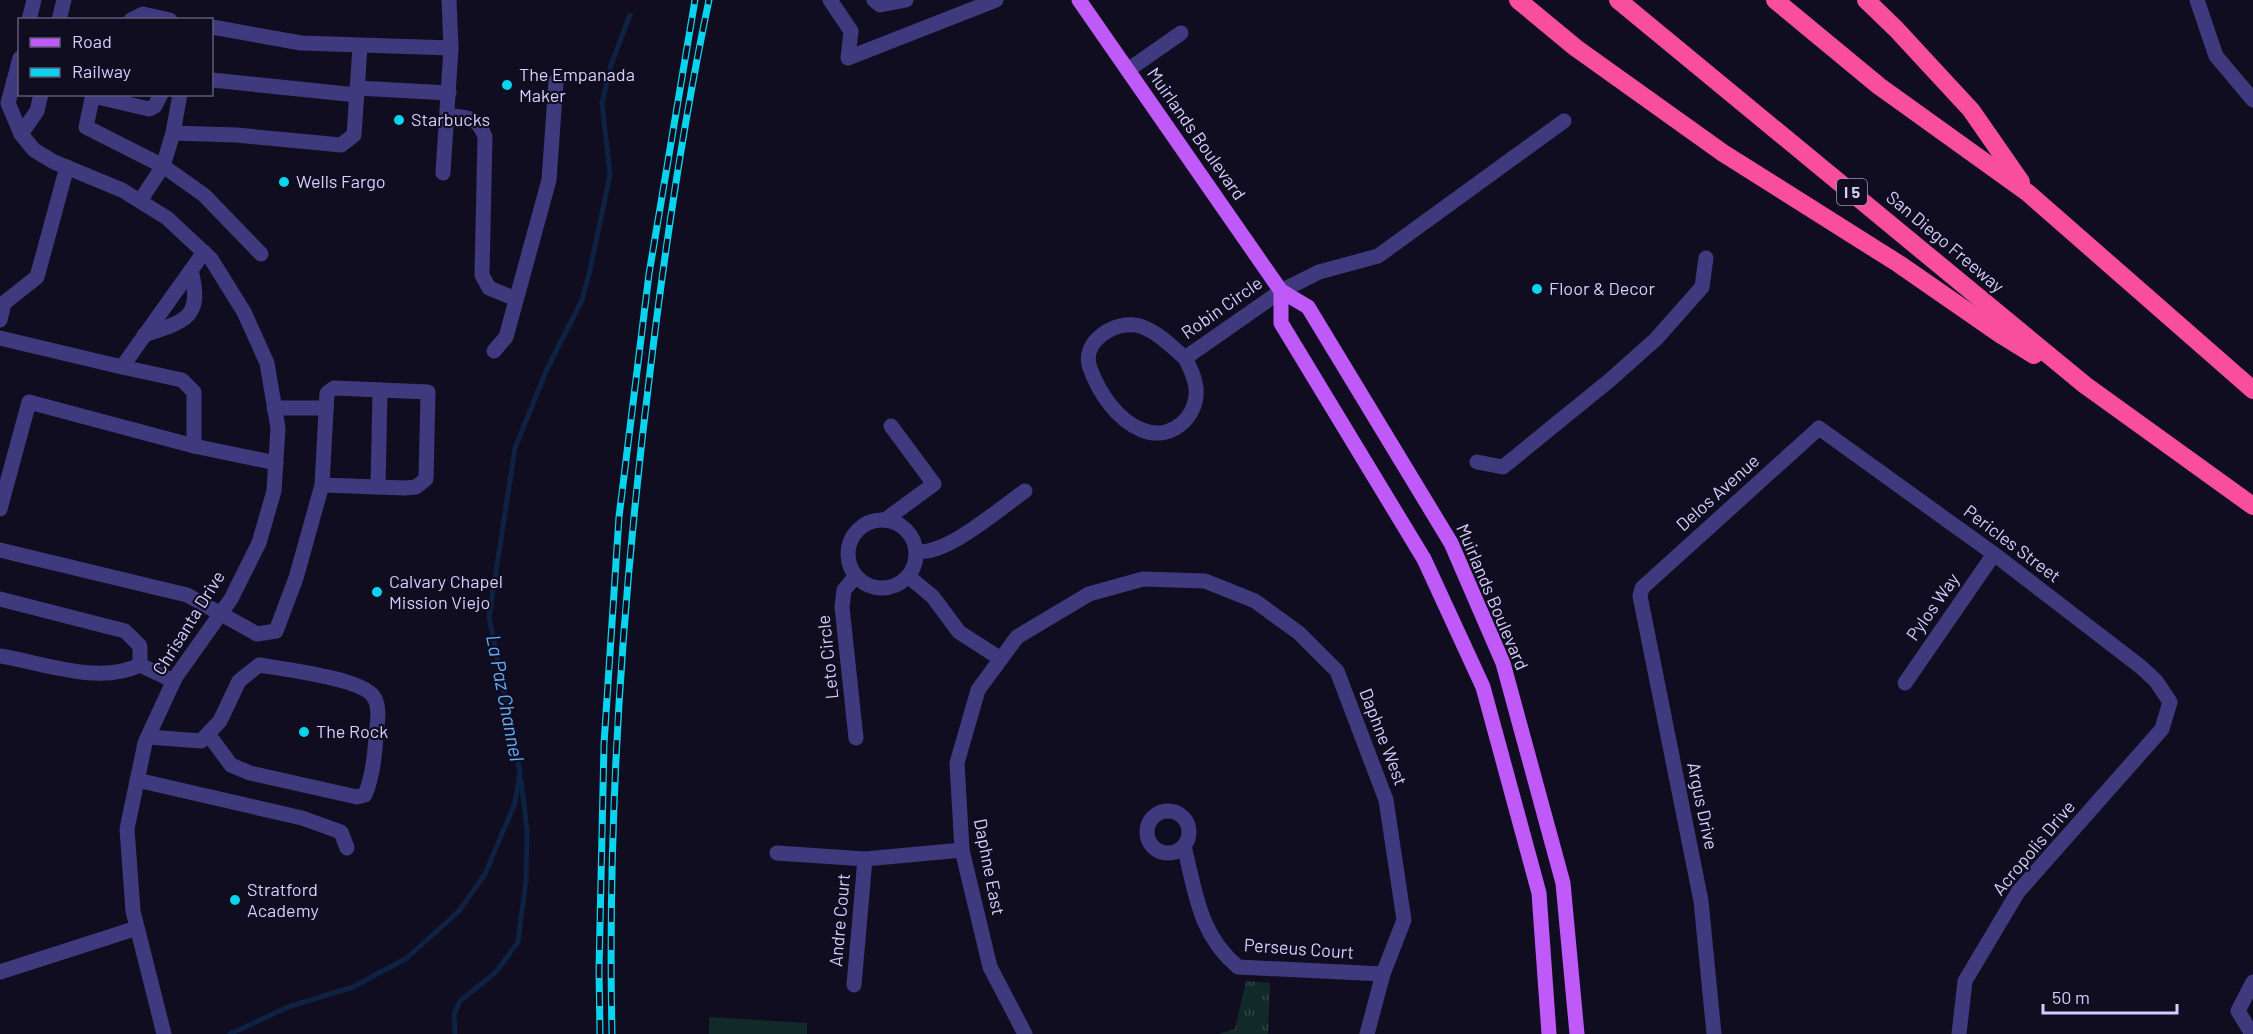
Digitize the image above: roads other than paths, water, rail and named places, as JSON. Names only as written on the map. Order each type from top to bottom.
[{"type":"highway","points":[[1518,0],[1575,48],[1723,153],[1899,264],[2000,334],[2085,385]]},
{"type":"highway","name":"San Diego Freeway","points":[[1618,0],[2085,385],[2253,506]]},
{"type":"highway","points":[[1775,0],[1879,86],[2028,193],[2253,390]]},
{"type":"highway","points":[[1866,0],[1903,36],[1971,110],[2028,193]]},
{"type":"main road","name":"Muirlands Boulevard","points":[[1079,0],[1281,291],[1308,307],[1451,543],[1503,663],[1563,883],[1577,1034]]},
{"type":"main road","points":[[1281,291],[1281,323],[1424,559],[1483,687],[1539,893],[1549,1034]]},
{"type":"street","points":[[30,18],[34,0]]},
{"type":"street","points":[[60,18],[64,0]]},
{"type":"street","points":[[443,173],[451,48],[448,0]]},
{"type":"street","points":[[830,0],[851,31],[848,58],[996,0]]},
{"type":"street","points":[[874,0],[880,4],[906,0]]},
{"type":"street","points":[[2198,0],[2216,56],[2253,100]]},
{"type":"street","points":[[135,18],[143,14],[161,18]]},
{"type":"street","points":[[213,27],[301,43],[360,47],[451,48]]},
{"type":"street","points":[[1128,70],[1181,33]]},
{"type":"street","points":[[173,133],[236,135],[341,145],[354,135],[360,47]]},
{"type":"street","name":"Chrisanta Drive","points":[[18,66],[8,103],[21,134],[34,150],[67,167],[122,190],[167,218],[204,252],[244,312],[267,363],[278,428],[274,491],[259,543],[231,599],[174,681],[148,736],[127,829],[133,911],[164,1034]]},
{"type":"street","points":[[213,80],[357,91],[449,93]]},
{"type":"street","points":[[494,351],[506,337],[549,180],[556,81]]},
{"type":"street","points":[[21,134],[37,111],[41,96]]},
{"type":"street","points":[[93,96],[86,127],[162,166],[204,195],[261,254]]},
{"type":"street","points":[[97,96],[149,109],[155,106],[160,96]]},
{"type":"street","points":[[140,201],[162,166],[173,133],[180,96]]},
{"type":"street","points":[[448,116],[471,117],[481,125],[485,137],[482,274],[489,288],[516,299]]},
{"type":"street","name":"Robin Circle","points":[[1185,358],[1281,291],[1319,272],[1378,256],[1564,121]]},
{"type":"street","points":[[0,320],[4,303],[37,277],[67,167]]},
{"type":"street","points":[[122,367],[204,252]]},
{"type":"street","points":[[1477,462],[1503,466],[1610,380],[1656,339],[1702,287],[1706,258]]},
{"type":"street","points":[[144,335],[184,319],[196,304],[191,270]]},
{"type":"street","name":"Robin Circle","points":[[1138,326],[1157,334],[1185,358],[1195,377],[1197,391],[1194,407],[1187,420],[1160,434],[1143,431],[1128,423],[1107,401],[1089,365],[1090,350],[1100,335],[1117,327],[1138,326]]},
{"type":"street","points":[[0,338],[182,380],[194,392],[194,446]]},
{"type":"street","points":[[0,550],[187,595],[257,634],[276,631],[296,578],[322,484],[327,393],[334,388],[428,392],[426,479],[417,487],[322,484]]},
{"type":"street","points":[[378,487],[380,390]]},
{"type":"street","points":[[0,509],[29,402],[194,446],[276,463]]},
{"type":"street","points":[[274,408],[326,408]]},
{"type":"street","points":[[885,520],[894,522],[910,533],[916,551],[913,568],[908,576],[892,586],[882,588],[863,582],[856,576],[848,554],[849,543],[863,525],[885,520],[934,484],[891,426]]},
{"type":"street","name":"Pericles Street","points":[[1819,428],[1994,554],[2141,667],[2156,681],[2170,702]]},
{"type":"street","name":"Delos Avenue","points":[[1642,588],[1819,428]]},
{"type":"street","points":[[916,551],[931,552],[946,545],[1024,491]]},
{"type":"street","name":"Pylos Way","points":[[1905,683],[1994,554]]},
{"type":"street","name":"Leto Circle","points":[[856,576],[844,590],[842,607],[856,738]]},
{"type":"street","points":[[908,576],[933,597],[958,632],[1001,659]]},
{"type":"street","name":"Daphne East","points":[[1025,1034],[990,967],[962,850],[957,763],[978,690],[1017,637],[1089,594],[1143,579]]},
{"type":"street","name":"Daphne West","points":[[1143,579],[1205,581],[1255,601],[1299,633],[1337,671],[1386,800],[1404,920],[1383,974],[1367,1034]]},
{"type":"street","name":"Argus Drive","points":[[1642,588],[1641,605],[1701,902],[1714,1034]]},
{"type":"street","points":[[0,599],[125,631],[140,646],[141,665]]},
{"type":"street","points":[[0,656],[84,673],[125,673],[141,665]]},
{"type":"street","points":[[141,665],[174,681]]},
{"type":"street","points":[[148,736],[201,741],[220,721],[239,681],[259,665],[311,673],[366,689],[373,696],[378,707],[376,742],[368,788],[364,795],[357,797],[241,769],[223,757],[208,734]]},
{"type":"street","name":"Acropolis Drive","points":[[1959,1034],[1965,981],[2018,892],[2162,729],[2170,702]]},
{"type":"street","points":[[137,780],[302,818],[341,832],[347,848]]},
{"type":"street","name":"Perseus Court","points":[[1184,846],[1202,919],[1212,942],[1238,968],[1383,974]]},
{"type":"street","points":[[777,853],[865,859],[962,850]]},
{"type":"street","name":"Andre Court","points":[[854,985],[865,859]]},
{"type":"street","points":[[0,972],[137,928]]},
{"type":"street","points":[[2253,982],[2238,1011],[2253,1034]]},
{"type":"waterway","name":"La Paz Channel","points":[[230,1034],[288,1007],[353,987],[407,958],[459,911],[485,874],[515,803],[520,772],[489,617],[515,448],[547,369],[582,300],[590,270],[610,175],[602,103],[611,65],[630,15]]},
{"type":"waterway","points":[[455,1034],[454,1014],[460,1001],[496,972],[518,942],[526,880],[527,830],[521,780]]},
{"type":"railway","points":[[600,1034],[599,970],[604,744],[619,517],[649,274],[695,0]]},
{"type":"railway","points":[[612,1034],[611,951],[615,785],[632,537],[668,232],[709,0]]},
{"type":"place","name":"The Empanada Maker","points":[[507,85]]},
{"type":"place","name":"Starbucks","points":[[399,120]]},
{"type":"place","name":"Wells Fargo","points":[[284,182]]},
{"type":"place","name":"Floor & Decor","points":[[1537,289]]},
{"type":"place","name":"Calvary Chapel Mission Viejo","points":[[377,592]]},
{"type":"place","name":"The Rock","points":[[304,732]]},
{"type":"place","name":"Stratford Academy","points":[[235,900]]}]
